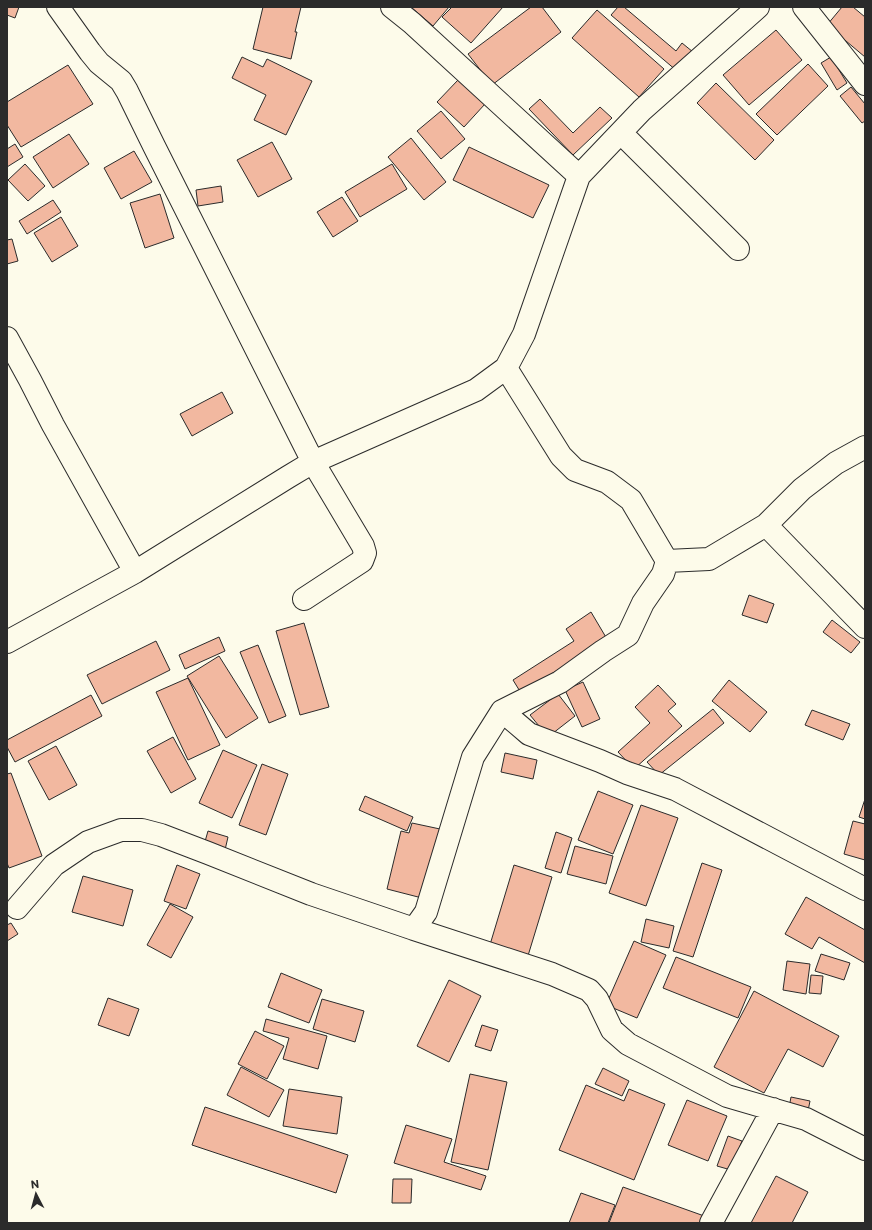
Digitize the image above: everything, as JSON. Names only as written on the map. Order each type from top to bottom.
[{"type":"street","points":[[58,7],[99,63],[121,81],[127,91],[314,462],[365,553],[362,561],[304,599]]},
{"type":"street","points":[[392,7],[412,23],[579,176]]},
{"type":"street","points":[[7,642],[135,572],[314,462],[476,390],[506,368],[524,334],[579,176],[642,110],[758,7]]},
{"type":"street","points":[[804,7],[865,84]]},
{"type":"street","points":[[620,133],[738,249]]},
{"type":"street","points":[[7,338],[52,425],[135,572]]},
{"type":"street","points":[[414,928],[426,912],[473,757],[502,711],[560,682],[603,651],[628,636],[643,603],[663,574],[667,561],[631,500],[607,482],[575,470],[561,456],[506,368]]},
{"type":"street","points":[[667,561],[709,559],[766,525],[802,489],[836,463],[865,447]]},
{"type":"street","points":[[766,525],[865,627]]},
{"type":"street","points":[[502,711],[529,734],[600,761],[626,773],[675,789],[865,889]]},
{"type":"street","points":[[18,908],[54,865],[88,842],[121,830],[142,830],[160,835],[311,894],[552,974],[589,990],[597,999],[612,1030],[628,1044],[727,1096],[806,1119],[865,1149]]},
{"type":"street","points":[[712,1223],[773,1109]]},
{"type":"building","points":[[7,7],[19,7],[15,18],[7,15]]},
{"type":"building","points":[[263,7],[301,7],[291,59],[253,49]]},
{"type":"building","points":[[411,7],[449,7],[433,26]]},
{"type":"building","points":[[452,7],[503,7],[471,43],[442,17]]},
{"type":"building","points":[[531,7],[542,7],[561,32],[492,85],[468,54]]},
{"type":"building","points":[[618,7],[624,7],[676,51],[682,43],[693,52],[677,71],[611,15]]},
{"type":"building","points":[[842,7],[853,7],[865,17],[865,57],[827,25]]},
{"type":"building","points":[[597,10],[664,69],[639,97],[572,38]]},
{"type":"building","points":[[776,30],[802,60],[749,105],[723,75]]},
{"type":"building","points":[[242,57],[263,67],[267,59],[312,81],[286,135],[254,120],[266,95],[232,78]]},
{"type":"building","points":[[831,57],[847,83],[837,90],[821,63]]},
{"type":"building","points":[[808,64],[828,86],[777,135],[756,114]]},
{"type":"building","points":[[68,65],[93,104],[21,147],[7,125],[7,102]]},
{"type":"building","points":[[458,80],[485,104],[464,127],[437,102]]},
{"type":"building","points":[[716,83],[774,140],[755,160],[697,103]]},
{"type":"building","points":[[851,87],[865,104],[865,121],[862,123],[840,96]]},
{"type":"building","points":[[540,99],[573,133],[600,107],[612,118],[573,155],[529,109]]},
{"type":"building","points":[[441,111],[465,139],[441,159],[417,131]]},
{"type":"building","points":[[69,134],[89,164],[53,188],[33,157]]},
{"type":"building","points":[[411,138],[446,182],[424,200],[388,157]]},
{"type":"building","points":[[272,142],[292,179],[258,197],[237,160]]},
{"type":"building","points":[[15,144],[23,157],[7,167],[7,149]]},
{"type":"building","points":[[469,147],[549,185],[533,218],[453,180]]},
{"type":"building","points":[[134,151],[152,182],[121,199],[104,168]]},
{"type":"building","points":[[25,164],[45,186],[28,201],[8,180]]},
{"type":"building","points":[[392,164],[407,189],[360,217],[345,192]]},
{"type":"building","points":[[221,186],[223,202],[198,206],[196,190]]},
{"type":"building","points":[[160,194],[174,238],[145,248],[130,203]]},
{"type":"building","points":[[342,197],[358,221],[333,237],[317,212]]},
{"type":"building","points":[[53,200],[61,212],[27,234],[19,221]]},
{"type":"building","points":[[61,217],[78,246],[52,262],[34,233]]},
{"type":"building","points":[[12,239],[18,261],[7,264],[7,240]]},
{"type":"building","points":[[222,392],[233,413],[192,436],[180,414]]},
{"type":"building","points":[[749,595],[774,604],[767,623],[742,615]]},
{"type":"building","points":[[591,612],[607,639],[521,693],[513,680],[574,641],[566,629]]},
{"type":"building","points":[[832,620],[860,642],[851,653],[823,632]]},
{"type":"building","points":[[304,623],[329,707],[300,715],[276,631]]},
{"type":"building","points":[[219,637],[225,651],[185,669],[179,655]]},
{"type":"building","points":[[156,641],[170,670],[102,704],[87,675]]},
{"type":"building","points":[[258,645],[286,716],[269,723],[240,652]]},
{"type":"building","points":[[219,656],[258,718],[226,738],[187,676]]},
{"type":"building","points":[[188,678],[220,745],[188,760],[156,692]]},
{"type":"building","points":[[729,680],[767,712],[750,732],[712,701]]},
{"type":"building","points":[[583,682],[600,719],[582,727],[565,690]]},
{"type":"building","points":[[658,685],[676,704],[668,711],[682,726],[634,769],[618,752],[650,723],[635,707]]},
{"type":"building","points":[[558,694],[575,716],[548,737],[530,715]]},
{"type":"building","points":[[91,695],[102,716],[15,762],[7,747],[7,740]]},
{"type":"building","points":[[713,709],[724,723],[659,775],[647,762]]},
{"type":"building","points":[[812,710],[850,724],[843,740],[805,725]]},
{"type":"building","points":[[173,737],[196,779],[171,793],[147,751]]},
{"type":"building","points":[[56,746],[77,785],[49,800],[28,761]]},
{"type":"building","points":[[223,750],[257,765],[232,818],[199,803]]},
{"type":"building","points":[[505,753],[537,760],[533,779],[501,772]]},
{"type":"building","points":[[262,764],[288,774],[266,835],[239,825]]},
{"type":"building","points":[[11,773],[42,856],[9,868],[7,863],[7,774]]},
{"type":"building","points":[[598,791],[633,805],[613,854],[578,840]]},
{"type":"building","points":[[365,796],[413,817],[407,831],[359,810]]},
{"type":"building","points":[[865,799],[865,819],[859,817]]},
{"type":"building","points":[[641,805],[678,818],[646,906],[609,893]]},
{"type":"building","points":[[853,821],[865,824],[865,860],[844,854]]},
{"type":"building","points":[[412,823],[440,829],[422,898],[387,889],[401,831],[409,833]]},
{"type":"building","points":[[208,831],[228,837],[225,850],[204,845]]},
{"type":"building","points":[[556,832],[572,838],[561,873],[545,868]]},
{"type":"building","points":[[575,846],[613,856],[606,884],[567,874]]},
{"type":"building","points":[[702,863],[722,870],[693,957],[673,951]]},
{"type":"building","points":[[177,865],[200,874],[186,909],[164,901]]},
{"type":"building","points":[[514,865],[552,877],[527,959],[489,948]]},
{"type":"building","points":[[83,876],[133,890],[123,926],[72,912]]},
{"type":"building","points":[[806,897],[865,930],[865,963],[819,937],[812,949],[785,934]]},
{"type":"building","points":[[170,904],[193,917],[171,958],[147,945]]},
{"type":"building","points":[[646,919],[674,926],[669,948],[641,942]]},
{"type":"building","points":[[11,923],[18,934],[7,941],[7,925]]},
{"type":"building","points":[[634,941],[666,955],[637,1018],[606,1005]]},
{"type":"building","points":[[821,954],[850,963],[844,980],[815,971]]},
{"type":"building","points":[[676,957],[751,987],[738,1018],[663,988]]},
{"type":"building","points":[[787,961],[810,964],[806,994],[783,990]]},
{"type":"building","points":[[281,973],[322,990],[309,1023],[268,1007]]},
{"type":"building","points":[[811,975],[823,976],[821,994],[809,993]]},
{"type":"building","points":[[449,980],[481,996],[449,1062],[417,1046]]},
{"type":"building","points":[[754,991],[839,1036],[823,1067],[788,1049],[764,1093],[714,1067]]},
{"type":"building","points":[[108,998],[139,1009],[129,1036],[98,1025]]},
{"type":"building","points":[[322,999],[364,1011],[355,1042],[313,1029]]},
{"type":"building","points":[[266,1019],[327,1036],[318,1069],[283,1059],[289,1038],[263,1031]]},
{"type":"building","points":[[482,1025],[498,1030],[491,1051],[475,1046]]},
{"type":"building","points":[[255,1031],[284,1046],[267,1079],[238,1064]]},
{"type":"building","points":[[241,1067],[284,1090],[269,1117],[227,1095]]},
{"type":"building","points":[[603,1068],[629,1081],[622,1096],[595,1084]]},
{"type":"building","points":[[470,1074],[507,1082],[488,1170],[451,1162]]},
{"type":"building","points":[[586,1085],[624,1101],[629,1089],[665,1104],[634,1180],[559,1150]]},
{"type":"building","points":[[289,1089],[342,1097],[337,1134],[283,1126]]},
{"type":"building","points":[[791,1097],[810,1101],[807,1116],[788,1113]]},
{"type":"building","points":[[687,1100],[727,1116],[708,1161],[668,1145]]},
{"type":"building","points":[[205,1107],[348,1155],[336,1193],[192,1145]]},
{"type":"building","points":[[406,1125],[452,1139],[444,1162],[486,1176],[481,1190],[394,1163]]},
{"type":"building","points":[[728,1136],[742,1141],[731,1170],[717,1166]]},
{"type":"building","points":[[776,1176],[808,1192],[792,1223],[751,1223]]},
{"type":"building","points":[[393,1179],[412,1179],[411,1203],[392,1203]]},
{"type":"building","points":[[623,1187],[707,1217],[704,1223],[609,1223]]},
{"type":"building","points":[[581,1193],[615,1205],[608,1223],[569,1223]]}]
